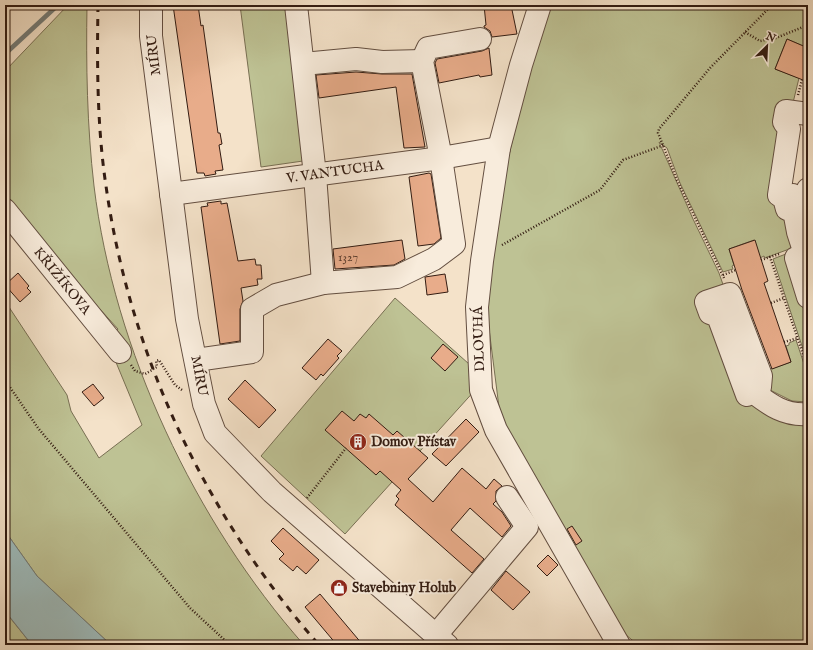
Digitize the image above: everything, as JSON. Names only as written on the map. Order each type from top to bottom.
[{"type":"street","name":"MÍRU","points":[[151,5],[151,36],[187,319],[204,404],[215,434],[272,492],[441,640]]},
{"type":"street","points":[[296,5],[315,175],[324,283]]},
{"type":"street","name":"DLOUHÁ","points":[[540,5],[521,64],[499,148],[482,261],[477,307],[481,390],[496,430],[619,645]]},
{"type":"street","points":[[196,360],[252,352],[252,309],[276,295],[324,283],[397,277],[434,259],[454,244],[441,158],[422,61],[428,48],[480,39]]},
{"type":"street","points":[[303,64],[356,59],[382,62],[422,61]]},
{"type":"street","points":[[803,111],[792,200],[798,232],[807,257],[796,258],[808,297]]},
{"type":"street","name":"V. VANTUCHA","points":[[171,194],[441,158],[499,148]]},
{"type":"street","points":[[794,208],[796,208],[800,200],[807,198],[808,190]]},
{"type":"street","name":"KŘIŽÍKOVA","points":[[5,210],[120,352]]},
{"type":"street","points":[[726,289],[756,373],[753,382],[753,392],[771,407],[798,415],[808,414]]},
{"type":"street","points":[[441,640],[527,527],[507,497]]},
{"type":"path","points":[[726,289],[677,180],[658,133],[659,129],[710,68],[772,5]]},
{"type":"path","points":[[746,32],[760,41],[776,38],[808,24]]},
{"type":"path","points":[[802,80],[803,111]]},
{"type":"path","points":[[495,249],[600,190],[623,160],[664,145]]},
{"type":"path","points":[[761,260],[770,257]]},
{"type":"path","points":[[726,289],[736,270]]},
{"type":"path","points":[[770,303],[784,298]]},
{"type":"path","points":[[784,342],[798,338]]},
{"type":"path","points":[[120,352],[136,371],[145,374],[157,367],[156,360],[159,360],[175,385],[204,404]]},
{"type":"path","points":[[5,380],[38,428],[190,608],[230,645]]},
{"type":"path","points":[[306,498],[346,448]]},
{"type":"green space","points":[[68,5],[87,5],[88,96],[94,186],[104,248],[120,310],[140,371],[166,431],[195,489],[228,544],[265,597],[304,645],[111,645],[37,576],[5,531],[5,301],[67,395],[71,411],[99,458],[142,425],[108,343],[118,329],[17,218],[5,194],[5,71]]},
{"type":"green space","points":[[240,5],[290,5],[310,160],[261,167]]},
{"type":"green space","points":[[549,5],[808,5],[808,48],[787,39],[775,69],[799,78],[791,111],[792,248],[765,258],[764,256],[760,258],[754,240],[729,249],[734,265],[732,266],[733,269],[723,272],[680,183],[667,148],[659,142],[719,273],[727,296],[740,381],[808,422],[808,645],[638,645],[606,618],[501,423],[486,305],[507,162],[532,62]]},
{"type":"green space","points":[[791,252],[808,297],[808,364],[773,259]]},
{"type":"green space","points":[[395,298],[478,372],[477,388],[345,534],[261,456]]},
{"type":"green space","points":[[796,340],[808,376],[808,402],[792,401],[768,389],[765,371],[791,362],[786,346]]},
{"type":"green space","points":[[5,611],[7,614],[32,645],[5,645]]},
{"type":"water","points":[[5,531],[37,576],[111,645],[32,645],[5,611]]},
{"type":"building","points":[[173,5],[198,5],[201,26],[203,25],[218,133],[220,133],[222,144],[219,145],[223,170],[215,171],[216,174],[205,176],[204,173],[197,173]]},
{"type":"building","points":[[484,5],[511,5],[517,34],[492,37],[490,31],[484,27],[486,25]]},
{"type":"building","points":[[787,39],[808,48],[808,82],[775,69]]},
{"type":"building","points":[[489,48],[492,75],[480,77],[479,75],[439,83],[435,63],[437,59],[482,51]]},
{"type":"building","points":[[356,72],[412,74],[425,147],[404,148],[396,87],[319,98],[316,75]]},
{"type":"building","points":[[429,173],[431,174],[441,238],[434,244],[418,246],[409,177]]},
{"type":"building","points":[[221,201],[221,204],[227,203],[238,261],[255,259],[256,265],[261,265],[262,279],[257,279],[258,285],[241,288],[243,301],[240,309],[240,341],[220,344],[201,207],[208,206],[207,203]]},
{"type":"building","points":[[402,240],[405,259],[394,265],[335,269],[333,249]]},
{"type":"building","points":[[755,240],[768,281],[764,283],[791,362],[772,369],[742,290],[729,249]]},
{"type":"building","points":[[18,273],[29,286],[27,288],[31,292],[20,302],[5,285]]},
{"type":"building","points":[[445,274],[448,292],[427,295],[425,277]]},
{"type":"building","points":[[328,339],[342,351],[337,356],[339,358],[323,376],[321,374],[316,380],[302,368]]},
{"type":"building","points":[[443,344],[458,357],[445,371],[431,358]]},
{"type":"building","points":[[245,380],[276,410],[259,428],[228,399]]},
{"type":"building","points":[[93,384],[104,398],[94,406],[82,392]]},
{"type":"building","points":[[342,411],[354,421],[360,414],[366,418],[369,414],[393,435],[397,431],[428,458],[408,479],[433,502],[462,468],[486,489],[494,479],[502,486],[496,491],[496,501],[493,504],[502,512],[511,526],[502,537],[470,508],[451,530],[484,559],[472,573],[395,505],[399,499],[396,496],[401,490],[380,471],[376,475],[325,430]]},
{"type":"building","points":[[466,419],[479,432],[446,466],[432,454]]},
{"type":"building","points":[[572,526],[582,541],[576,545],[567,529]]},
{"type":"building","points":[[283,528],[319,560],[306,574],[297,566],[293,571],[279,559],[284,554],[271,541]]},
{"type":"building","points":[[548,555],[558,565],[547,576],[537,566]]},
{"type":"building","points":[[506,571],[530,592],[513,610],[491,590]]},
{"type":"building","points":[[320,594],[363,645],[337,645],[305,607]]},
{"type":"waterway","points":[[5,54],[58,5]]},
{"type":"railway","points":[[98,5],[99,118],[106,186],[117,249],[134,311],[154,372],[179,431],[208,488],[241,543],[278,595],[319,645]]},
{"type":"place","name":"Domov Přístav","points":[[358,442]]},
{"type":"place","name":"Stavebniny Holub","points":[[339,588]]}]
